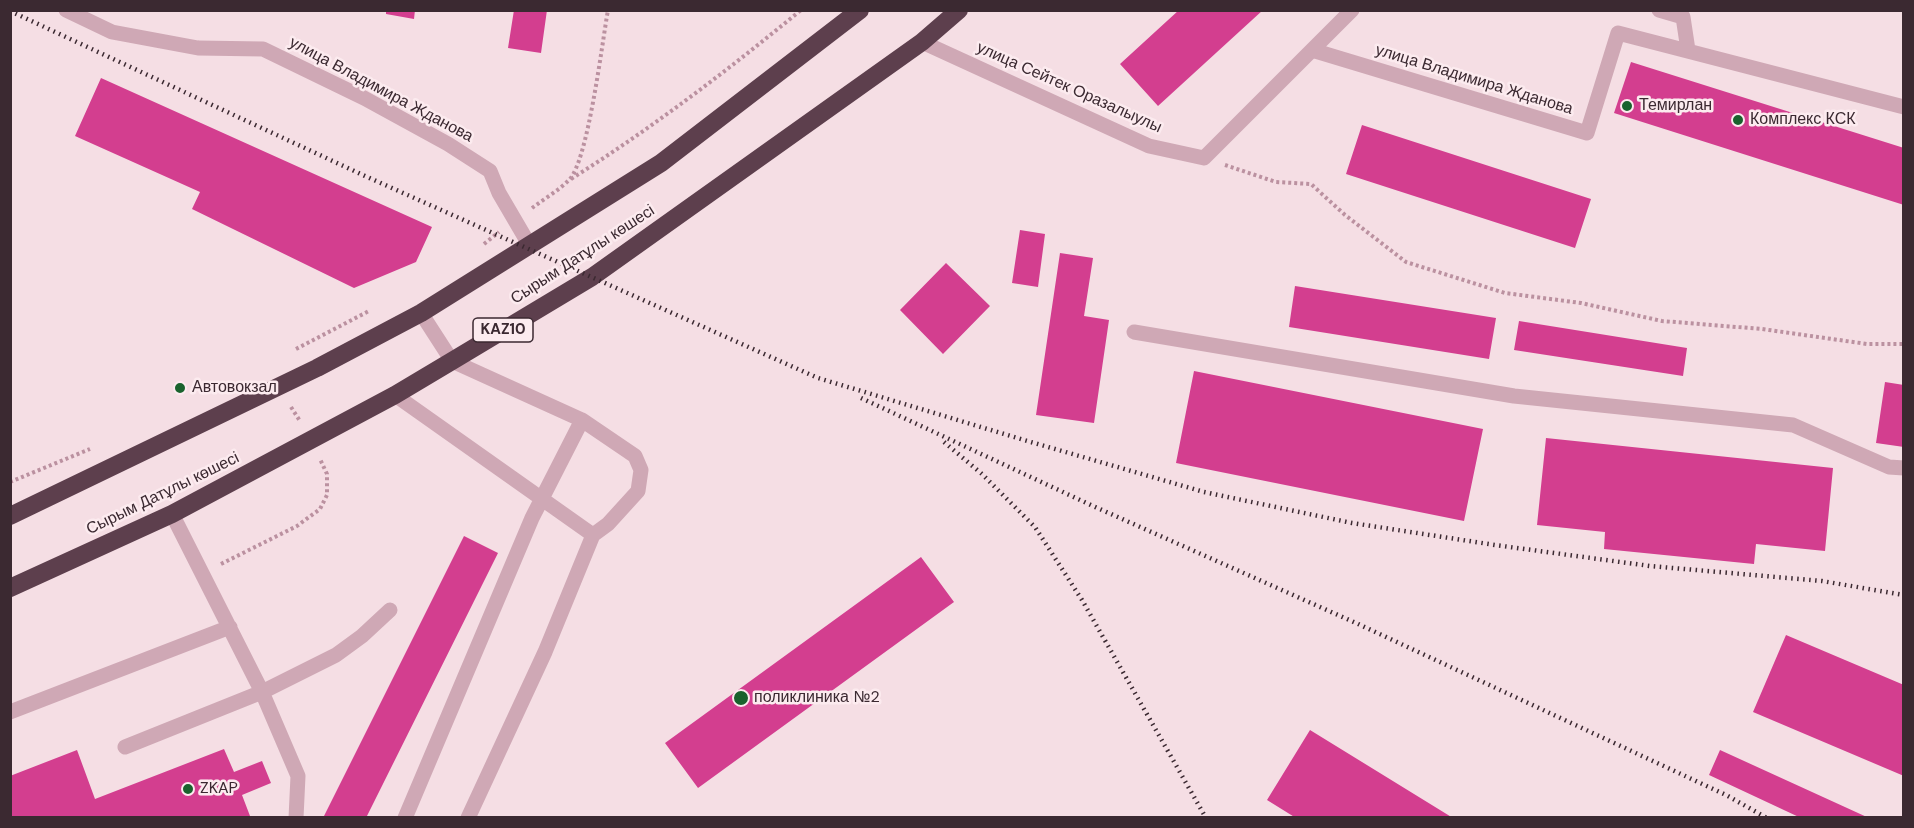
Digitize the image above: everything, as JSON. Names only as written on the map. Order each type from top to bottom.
[{"type":"highway","points":[[10,516],[279,387],[421,313],[661,163],[860,10]]},
{"type":"highway","name":"Сырым Датұлы көшесі","points":[[10,588],[172,514],[311,440],[395,395],[592,277],[922,42],[958,10]]},
{"type":"street","name":"улица Владимира Жданова","points":[[66,10],[112,32],[198,48],[263,49],[364,98],[448,144],[490,171],[499,193],[530,246]]},
{"type":"street","points":[[1204,158],[1352,10]]},
{"type":"street","points":[[1659,10],[1683,17],[1688,50]]},
{"type":"street","name":"улица Владимира Жданова","points":[[1312,50],[1587,133],[1618,33],[1904,107]]},
{"type":"street","name":"улица Сейтек Оразалыулы","points":[[922,42],[1149,146],[1204,158]]},
{"type":"street","points":[[421,313],[452,361],[582,420],[635,456],[641,470],[638,491],[608,524],[593,535],[545,652],[468,818]]},
{"type":"street","points":[[1134,332],[1514,396],[1792,425],[1889,467],[1904,468]]},
{"type":"street","points":[[395,395],[593,535]]},
{"type":"street","points":[[405,818],[532,518],[582,420]]},
{"type":"street","points":[[172,514],[262,692],[298,776],[296,818]]},
{"type":"street","points":[[124,747],[262,692],[336,655],[362,636],[390,610]]},
{"type":"street","points":[[10,712],[230,627]]},
{"type":"path","points":[[570,180],[579,163],[586,135],[608,10]]},
{"type":"path","points":[[478,248],[570,180],[624,145],[711,82],[801,10]]},
{"type":"path","points":[[1204,158],[1276,182],[1311,184],[1345,215],[1406,262],[1505,292],[1581,303],[1662,321],[1762,329],[1866,344],[1904,344]]},
{"type":"path","points":[[289,353],[370,310]]},
{"type":"path","points":[[201,573],[297,526],[320,509],[327,495],[327,474],[311,440],[279,387]]},
{"type":"building","points":[[386,10],[415,10],[414,19],[386,14]]},
{"type":"building","points":[[514,10],[547,10],[541,53],[508,48]]},
{"type":"building","points":[[1179,10],[1263,10],[1158,106],[1120,64]]},
{"type":"building","points":[[1631,62],[1904,148],[1904,205],[1614,113]]},
{"type":"building","points":[[101,78],[432,227],[416,262],[354,288],[192,209],[200,192],[75,136]]},
{"type":"building","points":[[1362,125],[1591,199],[1575,248],[1346,174]]},
{"type":"building","points":[[1020,230],[1045,234],[1038,287],[1012,283]]},
{"type":"building","points":[[1060,253],[1093,258],[1084,316],[1109,320],[1094,423],[1036,415]]},
{"type":"building","points":[[946,263],[990,306],[943,354],[900,310]]},
{"type":"building","points":[[1295,286],[1496,318],[1489,359],[1289,327]]},
{"type":"building","points":[[1519,321],[1687,348],[1683,376],[1514,350]]},
{"type":"building","points":[[1194,371],[1483,429],[1464,521],[1176,463]]},
{"type":"building","points":[[1885,382],[1904,385],[1904,447],[1876,443]]},
{"type":"building","points":[[1546,438],[1833,468],[1825,551],[1756,544],[1754,564],[1604,549],[1605,532],[1537,525]]},
{"type":"building","points":[[464,536],[498,553],[366,818],[323,818]]},
{"type":"building","points":[[921,557],[954,602],[698,788],[665,743]]},
{"type":"building","points":[[1786,635],[1904,685],[1904,776],[1753,712]]},
{"type":"building","points":[[1310,730],[1453,818],[1296,818],[1267,800]]},
{"type":"building","name":"ZKAP","points":[[224,749],[234,772],[262,761],[271,783],[242,795],[250,816],[245,818],[10,818],[10,776],[77,750],[95,799]]},
{"type":"building","points":[[1720,750],[1869,818],[1801,818],[1709,775]]},
{"type":"railway","points":[[10,11],[365,176],[818,378],[1204,492],[1352,523],[1650,566],[1822,581],[1904,595]]},
{"type":"railway","points":[[861,398],[1093,506],[1356,623],[1726,795],[1767,818]]},
{"type":"railway","points":[[944,442],[982,474],[1035,527],[1082,600],[1206,818]]},
{"type":"place","name":"Темирлан","points":[[1627,106]]},
{"type":"place","name":"Комплекс КСК","points":[[1738,120]]},
{"type":"place","name":"Автовокзал","points":[[180,388]]},
{"type":"place","name":"поликлиника №2","points":[[741,698]]},
{"type":"place","name":"ZKAP","points":[[188,789]]}]
